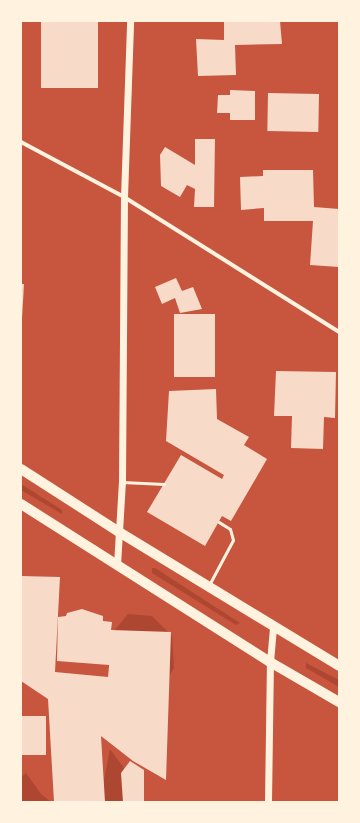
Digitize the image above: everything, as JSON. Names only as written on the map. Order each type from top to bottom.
[{"type":"main road","points":[[21,469],[119,532],[339,666]]},
{"type":"main road","points":[[21,504],[270,662],[339,702]]},
{"type":"street","points":[[117,565],[122,482],[124,197],[130,21]]},
{"type":"street","points":[[21,142],[124,197],[339,332]]},
{"type":"street","points":[[268,802],[270,662],[273,627]]},
{"type":"lane","points":[[122,482],[164,484]]},
{"type":"lane","points":[[208,586],[233,540],[230,529],[219,522]]},
{"type":"shaded area","points":[[21,484],[62,510],[62,514],[21,490]]},
{"type":"shaded area","points":[[152,568],[155,568],[240,623],[236,625],[152,573]]},
{"type":"shaded area","points":[[128,614],[152,616],[172,636],[174,668],[161,689],[108,677],[110,636]]},
{"type":"shaded area","points":[[306,663],[339,680],[339,687],[306,668]]},
{"type":"shaded area","points":[[110,749],[126,771],[128,802],[88,802],[103,785]]},
{"type":"shaded area","points":[[26,773],[41,794],[51,802],[21,802],[21,777]]},
{"type":"building","points":[[41,21],[98,21],[98,88],[41,88]]},
{"type":"building","points":[[224,21],[280,21],[282,44],[235,45],[236,75],[198,76],[196,39],[224,40]]},
{"type":"building","points":[[230,90],[255,91],[255,120],[230,120],[230,113],[217,113],[218,95],[230,95]]},
{"type":"building","points":[[268,93],[319,94],[318,132],[267,131]]},
{"type":"building","points":[[195,139],[215,139],[214,207],[194,207],[195,189],[187,185],[180,197],[161,186],[160,155],[165,147],[195,165]]},
{"type":"building","points":[[263,170],[313,170],[314,207],[339,209],[339,267],[310,265],[313,221],[264,221],[264,208],[241,210],[240,177],[263,176]]},
{"type":"building","points":[[176,278],[182,291],[193,287],[202,309],[180,313],[175,298],[162,304],[155,287]]},
{"type":"building","points":[[21,284],[24,284],[22,318],[21,318]]},
{"type":"building","points":[[174,314],[215,314],[215,377],[174,377]]},
{"type":"building","points":[[276,371],[336,372],[335,418],[324,417],[323,449],[291,448],[292,416],[274,416]]},
{"type":"building","points":[[216,389],[217,419],[249,437],[244,445],[267,459],[231,521],[222,516],[205,546],[147,512],[181,455],[222,479],[224,475],[166,441],[169,391]]},
{"type":"building","points":[[21,576],[60,577],[55,672],[108,677],[109,665],[57,661],[58,617],[66,616],[67,613],[82,609],[103,616],[103,621],[112,622],[111,630],[171,632],[166,780],[133,761],[101,736],[105,802],[54,802],[48,699],[21,681]]},
{"type":"building","points":[[21,716],[46,716],[46,755],[21,755]]},
{"type":"building","points":[[130,761],[144,770],[144,802],[123,802],[121,773]]}]
